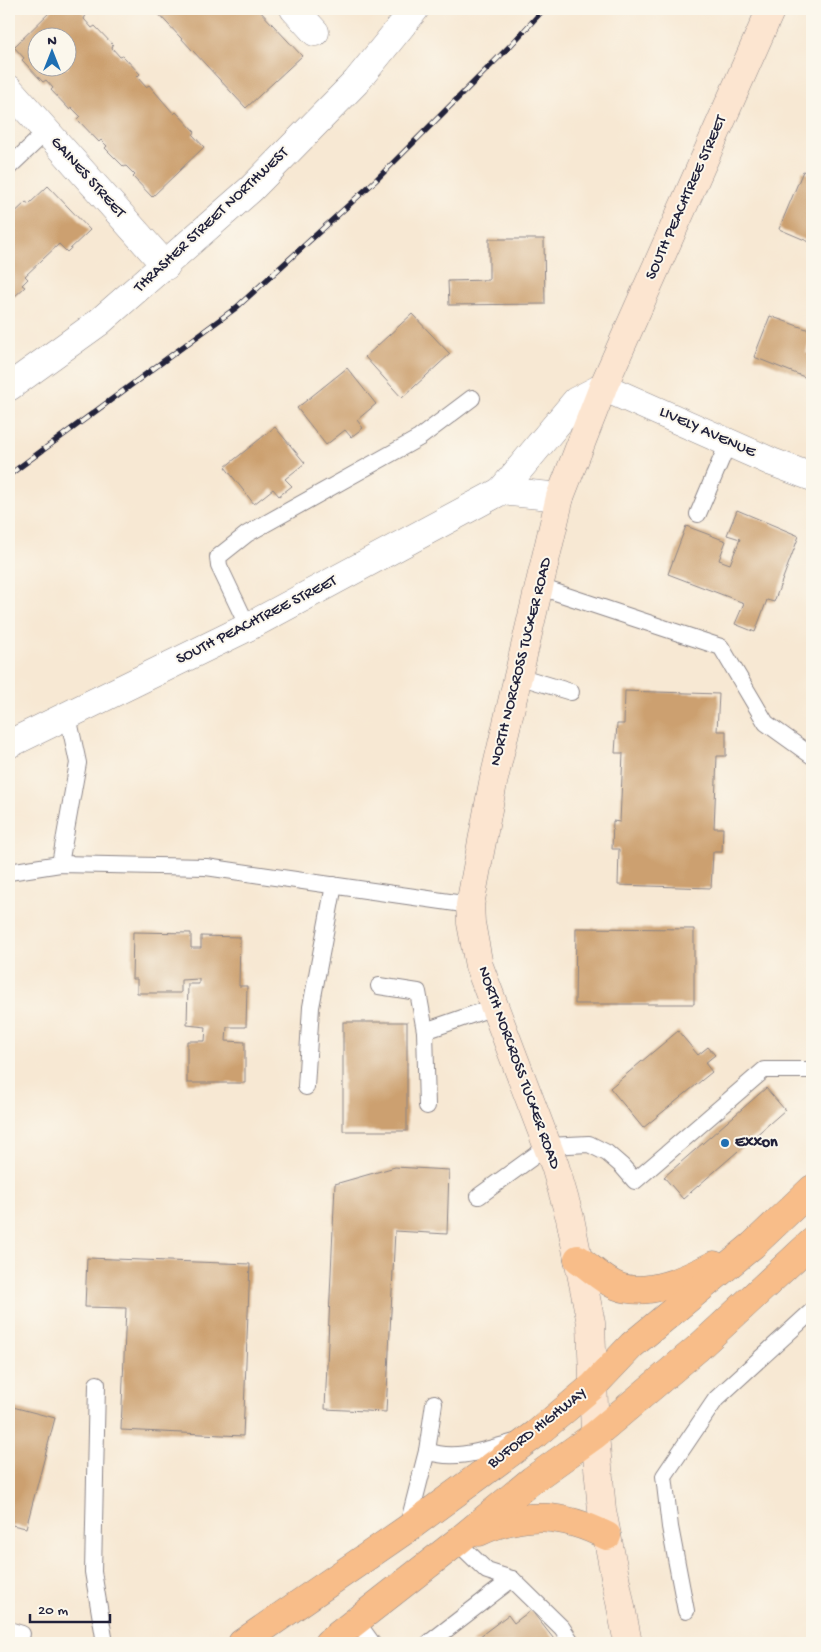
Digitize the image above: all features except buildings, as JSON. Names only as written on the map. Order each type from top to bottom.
[{"type":"main road","name":"BUFORD HIGHWAY","points":[[242,1643],[407,1529],[530,1438],[593,1386],[632,1345],[753,1245],[812,1188]]},
{"type":"main road","points":[[328,1643],[457,1542],[532,1480],[595,1435],[698,1348],[812,1242]]},
{"type":"main road","points":[[578,1259],[617,1286],[644,1290],[691,1277],[753,1245]]},
{"type":"main road","points":[[457,1542],[512,1520],[547,1516],[572,1520],[607,1536]]},
{"type":"street","points":[[294,9],[315,32]]},
{"type":"street","name":"THRASHER STREET NORTHWEST","points":[[9,388],[98,323],[166,266],[251,189],[349,89],[415,9]]},
{"type":"street","name":"SOUTH PEACHTREE STREET","points":[[560,497],[603,387],[771,9]]},
{"type":"street","name":"GAINES STREET","points":[[9,90],[166,266]]},
{"type":"street","name":"SOUTH PEACHTREE STREET","points":[[9,744],[248,627],[501,491],[576,401],[603,387]]},
{"type":"street","name":"LIVELY AVENUE","points":[[603,387],[728,443],[812,477]]},
{"type":"street","points":[[501,491],[560,497]]},
{"type":"street","name":"NORTH NORCROSS TUCKER ROAD","points":[[560,497],[492,783],[470,905],[471,923],[479,966],[548,1146],[570,1218],[591,1323],[595,1435],[607,1536],[628,1643]]},
{"type":"lane","points":[[9,167],[46,132]]},
{"type":"lane","points":[[248,627],[219,566],[218,558],[247,534],[419,438],[472,398]]},
{"type":"lane","points":[[698,514],[728,443]]},
{"type":"lane","points":[[540,587],[721,647],[766,723],[812,756]]},
{"type":"lane","points":[[518,676],[571,692]]},
{"type":"lane","points":[[60,864],[78,763],[68,716]]},
{"type":"lane","points":[[9,872],[60,864],[206,867],[470,905]]},
{"type":"lane","points":[[306,1087],[311,1007],[334,885]]},
{"type":"lane","points":[[380,986],[418,992],[425,1030],[427,1106]]},
{"type":"lane","points":[[425,1030],[494,1007]]},
{"type":"lane","points":[[479,1196],[548,1146],[589,1144],[607,1153],[635,1181],[764,1070],[812,1070]]},
{"type":"lane","points":[[686,1611],[670,1527],[664,1476],[716,1399],[812,1311]]},
{"type":"lane","points":[[97,1384],[94,1572],[105,1643]]},
{"type":"lane","points":[[407,1529],[427,1451],[434,1403]]},
{"type":"lane","points":[[427,1451],[441,1456],[465,1455],[530,1438]]},
{"type":"lane","points":[[457,1542],[487,1571],[512,1579],[562,1628],[572,1643]]},
{"type":"lane","points":[[428,1643],[512,1579]]},
{"type":"lane","points":[[356,1622],[372,1643]]},
{"type":"railway","points":[[9,475],[237,307],[375,181],[511,45],[544,9]]},
{"type":"place","name":"Exxon","points":[[725,1143]]}]
